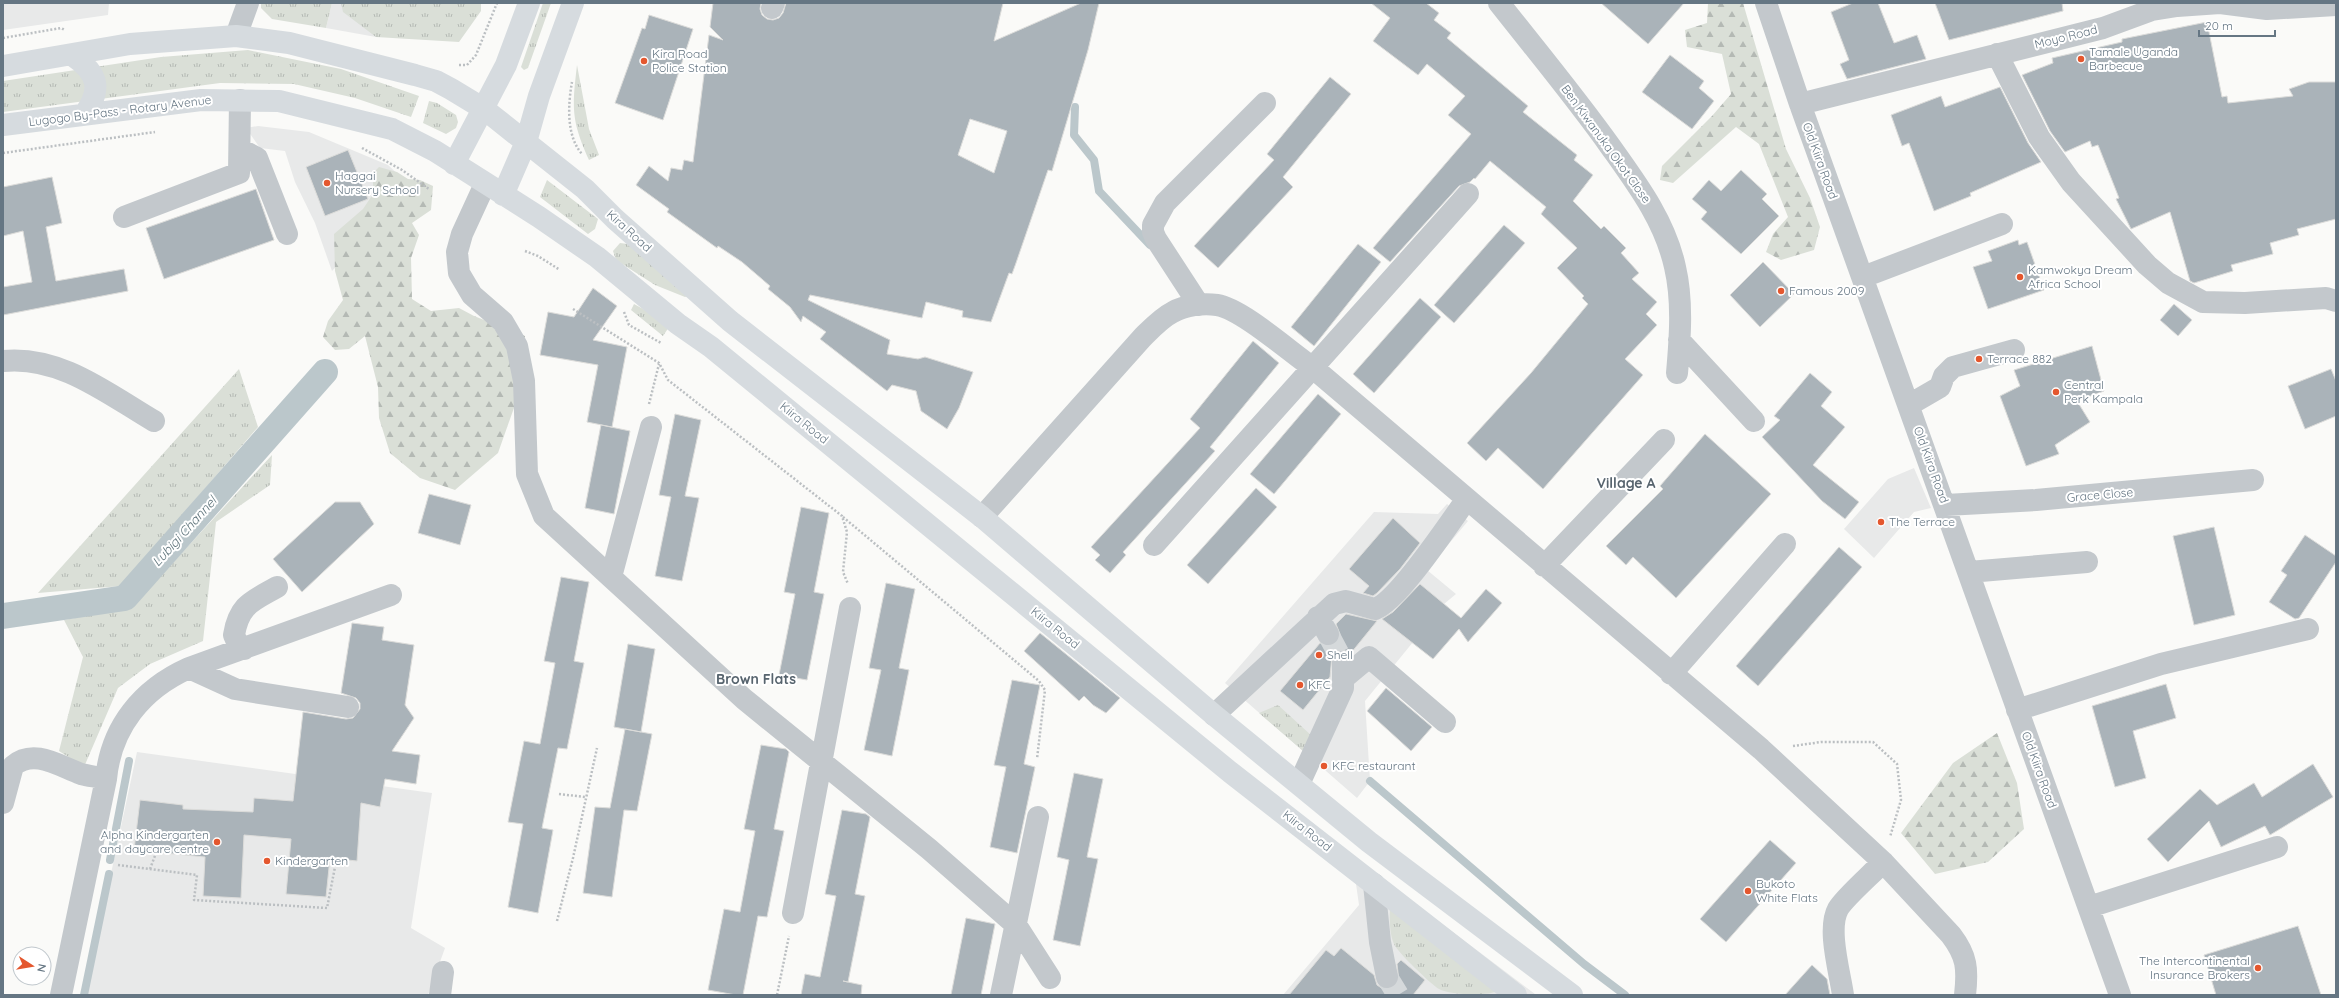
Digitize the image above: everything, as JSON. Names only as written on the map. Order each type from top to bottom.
[{"type":"main road","points":[[454,164],[506,65],[530,3]]},
{"type":"main road","points":[[494,190],[526,142],[539,96],[572,3]]},
{"type":"main road","points":[[3,66],[130,44],[236,36],[289,43],[429,79],[451,89],[484,109],[526,142]]},
{"type":"main road","points":[[72,55],[85,64],[93,74],[96,90],[92,104],[84,115]]},
{"type":"main road","name":"Lugogo By-Pass - Rotary Avenue","points":[[3,125],[201,100],[279,101],[392,129],[429,147],[494,190]]},
{"type":"main road","name":"Kira Road","points":[[526,142],[585,188],[615,219],[730,321],[982,517]]},
{"type":"main road","name":"Kiira Road","points":[[494,190],[597,257],[678,324],[717,352],[1230,772],[1516,995]]},
{"type":"main road","points":[[982,517],[1214,715],[1369,842],[1572,995]]},
{"type":"street","points":[[236,36],[248,3]]},
{"type":"street","name":"Ben Kiwanuka Okot Close","points":[[1498,3],[1586,113],[1655,211],[1668,241],[1676,268],[1679,340],[1677,373]]},
{"type":"street","name":"Old Kiira Road","points":[[1766,3],[1800,104],[1946,505],[2120,995]]},
{"type":"street","name":"Moyo Road","points":[[1800,104],[2103,28],[2152,10],[2176,4],[2220,3],[2267,9],[2336,5]]},
{"type":"street","points":[[1997,54],[2039,137],[2072,182],[2115,232],[2147,265],[2168,283],[2203,302],[2245,303],[2331,300]]},
{"type":"street","points":[[124,217],[240,173],[240,100]]},
{"type":"street","points":[[1200,305],[1156,239],[1153,232],[1153,225],[1165,203],[1265,103]]},
{"type":"street","points":[[240,149],[257,158],[287,234]]},
{"type":"street","points":[[494,190],[462,234],[457,252],[459,273],[472,295],[503,322],[517,346],[524,381],[527,474],[544,516],[744,699],[929,849],[1016,925],[1050,978]]},
{"type":"street","points":[[1154,545],[1468,194]]},
{"type":"street","points":[[1863,277],[2002,224]]},
{"type":"street","points":[[982,517],[1142,338],[1173,312],[1200,305],[1219,305],[1238,314],[1312,367],[1466,500],[1761,749],[1883,862],[1951,935],[1961,948],[1966,963],[1965,995]]},
{"type":"street","points":[[1679,340],[1754,421]]},
{"type":"street","points":[[1910,405],[1940,387],[1944,376],[1953,367],[2014,350]]},
{"type":"street","points":[[3,361],[32,360],[65,370],[154,421]]},
{"type":"street","points":[[611,577],[651,428]]},
{"type":"street","points":[[1544,566],[1664,440]]},
{"type":"street","name":"Grace Close","points":[[1946,505],[2036,500],[2253,480]]},
{"type":"street","points":[[1214,715],[1323,626],[1334,604],[1346,601],[1375,609],[1385,604],[1419,564],[1466,500]]},
{"type":"street","points":[[1671,674],[1785,544]]},
{"type":"street","points":[[1969,572],[2086,562]]},
{"type":"street","points":[[244,649],[237,642],[234,635],[241,613],[246,605],[277,587]]},
{"type":"street","points":[[61,995],[106,778],[108,759],[119,730],[138,704],[167,678],[189,668],[391,595]]},
{"type":"street","points":[[793,914],[850,608]]},
{"type":"street","points":[[2018,710],[2161,664],[2308,629]]},
{"type":"street","points":[[1299,784],[1343,688],[1344,669],[1369,657],[1445,722]]},
{"type":"street","points":[[189,668],[235,689],[348,707]]},
{"type":"street","points":[[3,803],[12,766],[25,758],[41,758],[83,774],[106,778]]},
{"type":"street","points":[[1001,995],[1038,817]]},
{"type":"street","points":[[2089,907],[2277,847]]},
{"type":"street","points":[[1843,995],[1835,946],[1834,926],[1838,909],[1883,862]]},
{"type":"street","points":[[1374,884],[1380,942],[1387,977]]},
{"type":"street","points":[[440,995],[443,972]]},
{"type":"path","points":[[452,65],[467,65],[476,55],[497,3]]},
{"type":"path","points":[[573,74],[568,100],[571,128],[578,149],[586,158]]},
{"type":"path","points":[[3,153],[159,131]]},
{"type":"path","points":[[358,147],[402,170],[429,189]]},
{"type":"path","points":[[525,251],[538,256],[560,270]]},
{"type":"path","points":[[573,309],[659,363],[668,380],[842,516],[1039,681],[1045,690],[1037,759]]},
{"type":"path","points":[[651,428],[648,407],[659,363]]},
{"type":"path","points":[[842,516],[847,532],[843,572],[851,594],[850,608]]},
{"type":"path","points":[[1761,749],[1821,742],[1873,742],[1897,764],[1901,800],[1883,862]]},
{"type":"path","points":[[557,921],[573,858],[585,797],[597,748]]},
{"type":"path","points":[[559,794],[585,797]]},
{"type":"path","points":[[150,869],[156,853]]},
{"type":"path","points":[[118,865],[197,875],[194,900],[327,908],[335,867]]},
{"type":"path","points":[[777,995],[793,914]]},
{"type":"shaded area","points":[[3,3],[109,3],[108,15],[3,30]]},
{"type":"shaded area","points":[[332,3],[389,3],[376,37],[326,28]]},
{"type":"shaded area","points":[[258,126],[309,132],[388,165],[412,187],[332,271],[315,223],[295,182],[285,151],[260,148],[246,128]]},
{"type":"shaded area","points":[[1914,468],[1931,508],[1914,512],[1874,558],[1844,529],[1888,479]]},
{"type":"shaded area","points":[[1447,504],[1468,521],[1427,570],[1456,594],[1444,604],[1365,701],[1370,781],[1357,798],[1225,683],[1374,512],[1438,514]]},
{"type":"shaded area","name":"Kindergarten","points":[[137,752],[432,793],[411,928],[445,948],[428,995],[85,995]]},
{"type":"shaded area","points":[[1352,856],[1535,995],[1283,995],[1359,905]]},
{"type":"green space","points":[[261,3],[332,3],[326,28],[272,19],[261,8]]},
{"type":"green space","points":[[341,3],[481,3],[481,11],[459,42],[376,37],[343,12]]},
{"type":"green space","points":[[543,3],[551,3],[528,68],[524,70],[521,67]]},
{"type":"green space","points":[[1708,3],[1743,3],[1786,149],[1810,198],[1820,227],[1814,250],[1781,260],[1766,252],[1773,234],[1788,217],[1759,144],[1736,127],[1673,183],[1660,180],[1662,166],[1712,116],[1731,94],[1722,54],[1687,47],[1685,30],[1707,23]]},
{"type":"green space","points":[[248,50],[341,69],[419,96],[411,117],[355,98],[294,84],[220,83],[3,112],[3,81],[161,57]]},
{"type":"green space","points":[[577,65],[589,129],[599,155],[589,160],[579,134],[574,114],[574,92]]},
{"type":"green space","points":[[429,101],[437,103],[456,115],[458,122],[456,128],[446,134],[423,123]]},
{"type":"green space","points":[[379,167],[397,172],[408,179],[420,180],[433,186],[431,210],[412,223],[419,235],[411,258],[412,299],[431,311],[459,308],[474,316],[525,336],[524,371],[515,405],[498,453],[455,490],[420,478],[390,453],[379,418],[378,387],[365,336],[349,349],[335,350],[323,337],[328,321],[343,300],[335,271],[334,234],[363,209],[373,194],[373,173]]},
{"type":"green space","points":[[547,180],[598,219],[595,229],[588,234],[540,197]]},
{"type":"green space","points":[[620,243],[628,244],[690,295],[685,297],[655,285],[616,260],[613,251]]},
{"type":"green space","points":[[634,304],[671,324],[663,336],[631,310]]},
{"type":"green space","points":[[239,369],[258,427],[121,586],[38,593]]},
{"type":"green space","points":[[272,455],[270,485],[216,522],[203,641],[150,664],[118,688],[84,767],[59,751],[83,657],[64,620],[132,607]]},
{"type":"green space","points":[[1278,705],[1312,736],[1303,751],[1259,713]]},
{"type":"green space","points":[[1997,733],[2017,783],[2024,829],[1988,862],[1935,874],[1901,833],[1953,763]]},
{"type":"green space","points":[[1391,902],[1499,990],[1487,994],[1460,994],[1444,991],[1435,986],[1408,961],[1394,944],[1390,923]]},
{"type":"building","points":[[713,3],[761,3],[760,9],[762,15],[767,19],[773,20],[779,18],[783,13],[786,3],[1003,3],[994,41],[1081,3],[1099,3],[1088,50],[1052,171],[1048,170],[1012,274],[1009,273],[991,322],[962,317],[963,311],[926,302],[922,318],[810,295],[808,300],[890,340],[887,354],[918,359],[925,357],[973,372],[959,408],[947,429],[921,411],[916,391],[892,385],[887,391],[820,339],[826,332],[803,316],[801,322],[790,307],[768,289],[770,286],[742,262],[718,246],[717,248],[667,212],[669,209],[636,185],[649,166],[668,181],[671,168],[682,170],[684,160],[693,162],[709,35],[723,40],[710,27]],"holes":[[[970,119],[1007,131],[994,173],[958,155]]]},
{"type":"building","points":[[1371,3],[1426,3],[1439,13],[1434,20],[1451,33],[1447,38],[1528,106],[1523,112],[1577,155],[1574,160],[1593,175],[1573,201],[1601,229],[1604,226],[1626,248],[1621,253],[1639,273],[1632,279],[1657,302],[1646,314],[1657,325],[1625,359],[1643,375],[1543,489],[1498,448],[1486,461],[1467,443],[1531,373],[1588,304],[1582,298],[1584,296],[1557,268],[1577,248],[1541,214],[1546,207],[1490,161],[1475,179],[1474,178],[1470,182],[1459,186],[1390,262],[1373,248],[1471,134],[1448,115],[1465,96],[1427,64],[1418,75],[1373,41],[1390,18]]},
{"type":"building","points":[[1601,3],[1684,3],[1648,44]]},
{"type":"building","points":[[1853,3],[1878,3],[1894,43],[1917,35],[1926,59],[1847,79],[1840,64],[1849,60],[1831,12]]},
{"type":"building","points":[[1935,3],[2062,3],[2063,11],[1949,40]]},
{"type":"building","points":[[649,15],[693,29],[663,120],[615,103],[642,28],[645,29]]},
{"type":"building","points":[[2207,22],[2222,97],[2227,96],[2228,103],[2293,96],[2289,89],[2309,82],[2336,82],[2336,219],[2297,229],[2299,235],[2270,243],[2273,254],[2231,265],[2233,271],[2194,283],[2190,281],[2170,212],[2131,229],[2116,199],[2119,198],[2098,145],[2092,147],[2090,141],[2065,152],[2050,131],[2022,75],[2053,63],[2052,58],[2122,42],[2122,39]]},
{"type":"building","points":[[1670,55],[1704,81],[1699,88],[1714,101],[1692,129],[1642,92]]},
{"type":"building","points":[[1330,77],[1351,94],[1283,177],[1293,187],[1218,268],[1194,246],[1274,160],[1267,154]]},
{"type":"building","points":[[2000,87],[2028,143],[2041,162],[1970,193],[1971,196],[1934,211],[1909,143],[1902,146],[1891,115],[1941,96],[1945,107]]},
{"type":"building","points":[[348,150],[368,199],[325,216],[306,167]]},
{"type":"building","points":[[1741,170],[1767,194],[1762,199],[1779,216],[1741,254],[1701,219],[1707,212],[1692,199],[1709,180],[1721,191]]},
{"type":"building","points":[[52,177],[62,223],[46,227],[56,281],[124,269],[128,291],[3,315],[3,287],[32,282],[23,231],[3,236],[3,187]]},
{"type":"building","points":[[256,189],[274,240],[164,279],[146,228]]},
{"type":"building","points":[[1504,225],[1525,243],[1454,323],[1434,305]]},
{"type":"building","points":[[2018,240],[2019,245],[2027,242],[2044,290],[1988,309],[1973,267],[1992,261],[1988,251]]},
{"type":"building","points":[[1358,244],[1381,262],[1314,346],[1291,327]]},
{"type":"building","points":[[1763,262],[1794,294],[1760,327],[1730,295]]},
{"type":"building","points":[[593,288],[617,306],[593,340],[627,347],[612,427],[587,422],[598,365],[540,355],[548,312],[574,317]]},
{"type":"building","points":[[1420,298],[1441,317],[1374,393],[1353,374]]},
{"type":"building","points":[[2174,304],[2192,320],[2178,336],[2160,320]]},
{"type":"building","points":[[1253,341],[1279,363],[1210,447],[1215,451],[1123,552],[1126,555],[1110,573],[1095,560],[1100,555],[1091,547],[1200,428],[1190,419]]},
{"type":"building","points":[[2092,346],[2104,391],[2077,401],[2090,422],[2055,445],[2059,454],[2026,466],[2000,396],[2020,386],[2014,370]]},
{"type":"building","points":[[2331,369],[2336,381],[2336,416],[2305,429],[2288,386]]},
{"type":"building","points":[[1810,373],[1832,392],[1821,406],[1845,427],[1813,465],[1859,502],[1845,519],[1822,501],[1762,437],[1780,420],[1774,416]]},
{"type":"building","points":[[1318,394],[1341,414],[1274,494],[1250,474]]},
{"type":"building","points":[[675,414],[701,420],[685,496],[699,498],[682,581],[655,576],[671,497],[659,495]]},
{"type":"building","points":[[601,425],[630,431],[614,514],[585,508]]},
{"type":"building","points":[[1705,434],[1771,494],[1676,598],[1633,557],[1626,565],[1606,546],[1663,489],[1660,486]]},
{"type":"building","points":[[1256,488],[1277,507],[1208,584],[1187,565]]},
{"type":"building","points":[[429,494],[471,505],[460,545],[418,533]]},
{"type":"building","points":[[335,502],[360,502],[374,524],[302,592],[273,559]]},
{"type":"building","points":[[801,507],[829,513],[814,592],[824,594],[807,680],[779,675],[795,594],[784,592]]},
{"type":"building","points":[[1393,518],[1420,543],[1400,569],[1377,593],[1373,596],[1363,593],[1369,586],[1349,569]]},
{"type":"building","points":[[2214,527],[2235,615],[2194,625],[2173,536]]},
{"type":"building","points":[[2305,535],[2336,556],[2336,562],[2299,618],[2295,619],[2269,602],[2287,575],[2281,571]]},
{"type":"building","points":[[1839,547],[1862,567],[1758,686],[1736,666]]},
{"type":"building","points":[[561,577],[589,582],[574,661],[584,663],[567,749],[558,748],[542,828],[553,830],[538,913],[508,907],[523,824],[508,822],[524,741],[540,744],[555,663],[544,661]]},
{"type":"building","points":[[886,583],[915,589],[899,668],[909,670],[892,756],[864,750],[881,670],[869,668]]},
{"type":"building","points":[[1420,584],[1461,618],[1486,589],[1502,603],[1468,642],[1459,629],[1433,659],[1382,619],[1393,612]]},
{"type":"building","points":[[1346,614],[1377,621],[1351,653],[1343,650],[1332,655],[1330,677],[1303,710],[1280,691],[1320,643],[1328,646],[1339,640],[1340,634],[1336,624]]},
{"type":"building","points":[[352,623],[384,627],[382,640],[414,645],[405,705],[414,718],[392,751],[420,755],[416,784],[385,779],[380,807],[361,803],[357,861],[330,858],[326,897],[286,894],[291,839],[244,835],[241,898],[203,896],[205,857],[134,850],[140,800],[183,805],[183,809],[253,812],[254,798],[293,801],[303,712],[346,719],[353,718],[360,709],[360,703],[356,698],[341,693]]},
{"type":"building","points":[[1040,633],[1120,698],[1106,713],[1093,705],[1084,696],[1079,701],[1024,651]]},
{"type":"building","points":[[628,644],[655,649],[641,732],[614,727]]},
{"type":"building","points":[[1012,680],[1040,685],[1024,764],[1035,767],[1017,853],[990,847],[1006,767],[994,765]]},
{"type":"building","points":[[2166,684],[2176,718],[2133,731],[2146,778],[2115,787],[2092,706]]},
{"type":"building","points":[[1386,688],[1432,727],[1411,751],[1367,711]]},
{"type":"building","points":[[625,729],[652,734],[637,811],[624,810],[612,897],[583,893],[595,807],[610,808]]},
{"type":"building","points":[[761,745],[786,749],[789,752],[774,829],[784,831],[767,917],[758,916],[743,995],[736,995],[708,990],[724,909],[740,912],[755,831],[744,829]]},
{"type":"building","points":[[2313,764],[2333,797],[2270,835],[2265,826],[2221,847],[2209,821],[2168,862],[2147,839],[2200,789],[2217,805],[2254,783],[2262,797]]},
{"type":"building","points":[[1074,773],[1103,779],[1087,857],[1098,859],[1080,946],[1053,940],[1069,860],[1057,857]]},
{"type":"building","points":[[842,810],[866,814],[870,817],[855,894],[865,896],[848,982],[843,981],[862,985],[861,995],[801,995],[805,974],[820,977],[836,896],[825,894]]},
{"type":"building","name":"Bukoto White Flats","points":[[1770,840],[1796,863],[1726,942],[1700,919]]},
{"type":"building","points":[[966,918],[995,924],[981,995],[951,995]]},
{"type":"building","points":[[2298,926],[2321,995],[2216,995],[2204,955]]},
{"type":"building","points":[[1341,948],[1374,975],[1377,985],[1383,989],[1390,989],[1399,981],[1397,964],[1401,960],[1425,980],[1413,995],[1289,995],[1326,950],[1334,956]]},
{"type":"building","points":[[1812,965],[1827,979],[1830,995],[1785,995]]},
{"type":"waterway","points":[[1075,107],[1074,135],[1094,160],[1099,191],[1150,245]]},
{"type":"waterway","name":"Lubigi Channel","points":[[3,616],[125,598],[325,372]]},
{"type":"waterway","points":[[110,860],[129,761]]},
{"type":"waterway","points":[[1370,781],[1584,964],[1625,995]]},
{"type":"waterway","points":[[84,995],[109,874]]},
{"type":"tunnel","points":[[1328,634],[1343,662]]},
{"type":"tunnel","points":[[1387,977],[1398,995]]},
{"type":"place","name":"Tamale Uganda Barbecue","points":[[2081,59]]},
{"type":"place","name":"Kira Road Police Station","points":[[644,61]]},
{"type":"place","name":"Haggai Nursery School","points":[[327,183]]},
{"type":"place","name":"Kamwokya Dream Africa School","points":[[2020,277]]},
{"type":"place","name":"Famous 2009","points":[[1781,291]]},
{"type":"place","name":"Terrace 882","points":[[1979,359]]},
{"type":"place","name":"Central Perk Kampala","points":[[2056,392]]},
{"type":"place","name":"The Terrace","points":[[1881,522]]},
{"type":"place","name":"Shell","points":[[1319,655]]},
{"type":"place","name":"KFC","points":[[1300,685]]},
{"type":"place","name":"KFC restaurant","points":[[1324,766]]},
{"type":"place","name":"Alpha Kindergarten and daycare centre","points":[[217,842]]},
{"type":"place","name":"Kindergarten","points":[[267,861]]},
{"type":"place","name":"Bukoto White Flats","points":[[1748,891]]},
{"type":"place","name":"The Intercontinental Insurance Brokers","points":[[2258,968]]},
{"type":"district","name":"Village A","points":[[1626,483]]},
{"type":"district","name":"Brown Flats","points":[[756,679]]}]
